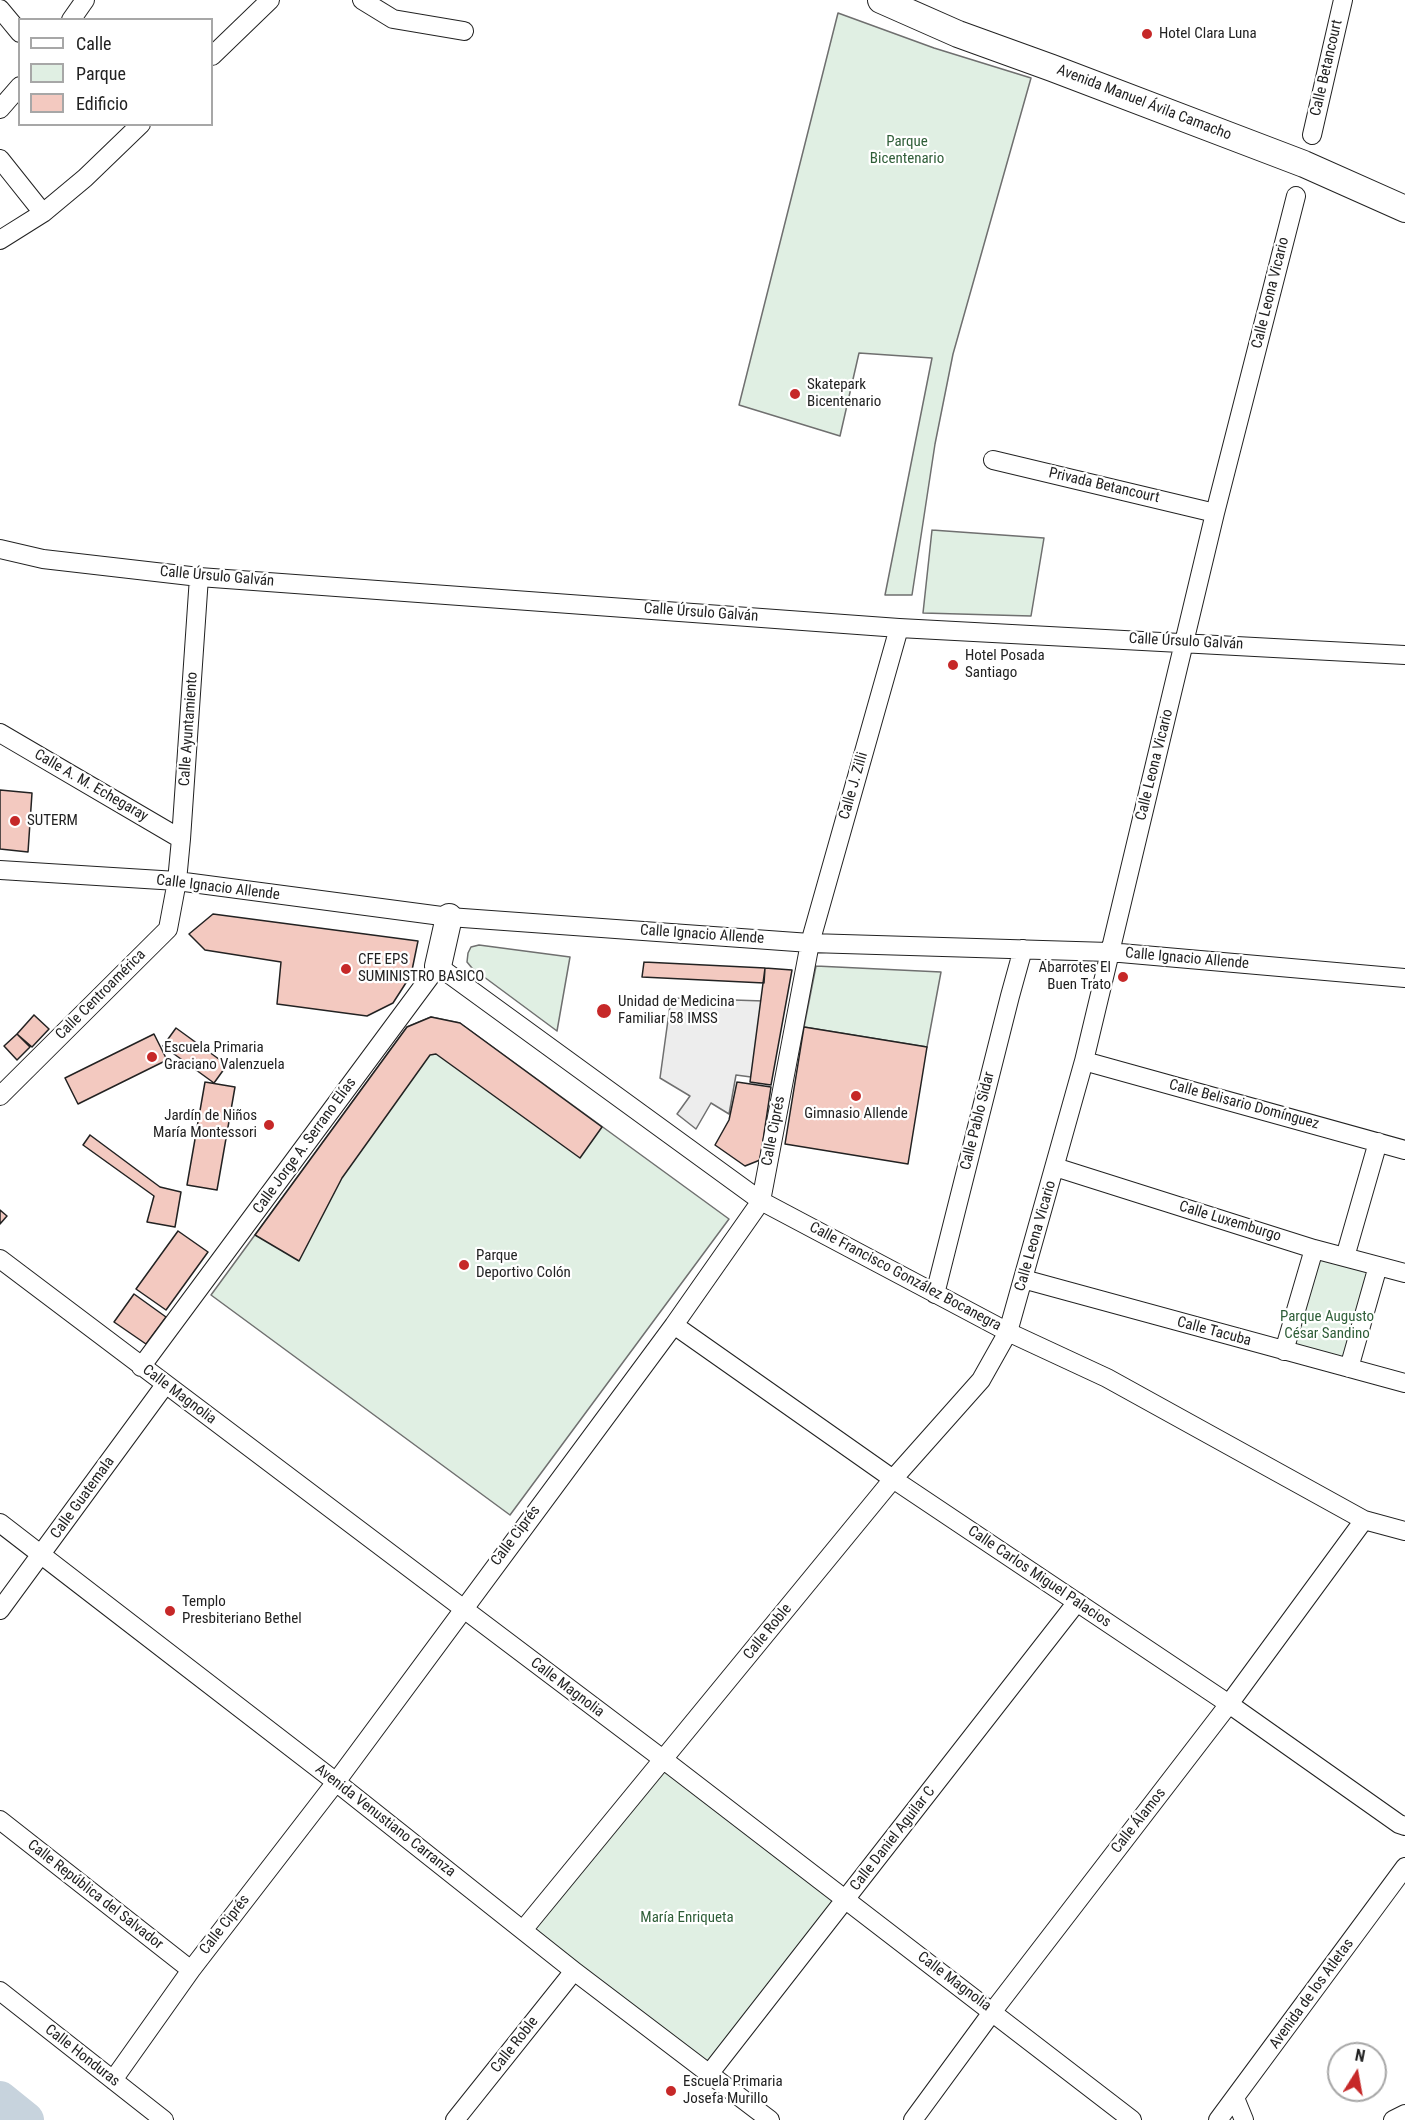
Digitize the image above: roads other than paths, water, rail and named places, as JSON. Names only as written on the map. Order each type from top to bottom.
[{"type":"main road","name":"Avenida Manuel Ávila Camacho","points":[[881,0],[958,34],[1304,164],[1405,209]]},
{"type":"main road","name":"Calle Jorge A. Serrano Elías","points":[[438,966],[449,917]]},
{"type":"street","points":[[72,18],[86,0]]},
{"type":"street","points":[[213,55],[270,0]]},
{"type":"street","points":[[362,0],[393,19],[464,31]]},
{"type":"street","name":"Calle Betancourt","points":[[1312,135],[1343,0]]},
{"type":"street","points":[[0,9],[18,31]]},
{"type":"street","points":[[0,109],[18,88]]},
{"type":"street","points":[[0,240],[43,213],[85,178],[139,126]]},
{"type":"street","points":[[0,159],[43,213]]},
{"type":"street","name":"Calle Leona Vicario","points":[[1008,1332],[1084,1061],[1215,513],[1296,196]]},
{"type":"street","name":"Privada Betancourt","points":[[993,460],[1215,513]]},
{"type":"street","name":"Calle Úrsulo Galván","points":[[0,549],[43,559],[199,577],[899,628],[1405,655]]},
{"type":"street","name":"Calle Ayuntamiento","points":[[177,881],[199,577]]},
{"type":"street","name":"Calle J. Zilli","points":[[810,944],[899,628]]},
{"type":"street","name":"Calle A. M. Echegaray","points":[[0,733],[181,840]]},
{"type":"street","name":"Calle Ignacio Allende","points":[[0,870],[177,881],[449,917],[810,944],[1109,952],[1405,978]]},
{"type":"street","name":"Calle Centroamérica","points":[[0,1096],[168,929],[177,881]]},
{"type":"street","name":"Calle Ciprés","points":[[113,2080],[190,1970],[336,1782],[674,1325],[761,1202],[810,944]]},
{"type":"street","name":"Calle Pablo Sidar","points":[[935,1294],[1023,949]]},
{"type":"street","name":"Calle Francisco González Bocanegra","points":[[438,966],[761,1202],[1008,1332],[1107,1378],[1364,1520],[1405,1532]]},
{"type":"street","name":"Calle Jorge A. Serrano Elías","points":[[141,1367],[438,966]]},
{"type":"street","name":"Calle Belisario Domínguez","points":[[1084,1061],[1405,1150]]},
{"type":"street","points":[[1345,1257],[1378,1142]]},
{"type":"street","name":"Calle Luxemburgo","points":[[1055,1167],[1314,1249],[1405,1273]]},
{"type":"street","points":[[1284,1351],[1314,1249]]},
{"type":"street","name":"Calle Magnolia","points":[[0,1259],[664,1760],[1132,2120]]},
{"type":"street","points":[[1349,1368],[1378,1266]]},
{"type":"street","name":"Calle Tacuba","points":[[1023,1279],[1405,1383]]},
{"type":"street","name":"Calle Carlos Miguel Palacios","points":[[674,1325],[893,1479],[1229,1704],[1405,1826]]},
{"type":"street","name":"Calle Roble","points":[[522,1930],[893,1479],[981,1380],[1008,1332]]},
{"type":"street","name":"Calle Guatemala","points":[[0,1610],[165,1385]]},
{"type":"street","name":"Calle Álamos","points":[[913,2120],[993,2011],[1229,1704],[1364,1520]]},
{"type":"street","name":"Avenida Venustiano Carranza","points":[[0,1523],[336,1782],[574,1971],[770,2120]]},
{"type":"street","name":"Calle Daniel Aguilar C","points":[[709,2074],[1077,1602]]},
{"type":"street","name":"Calle República del Salvador","points":[[0,1820],[190,1970]]},
{"type":"street","name":"Avenida de los Atletas","points":[[1218,2120],[1405,1867]]},
{"type":"street","name":"Calle Roble","points":[[456,2120],[574,1971]]},
{"type":"street","name":"Calle Honduras","points":[[0,1991],[164,2120]]},
{"type":"street","points":[[1235,2098],[1244,2120]]},
{"type":"street","points":[[1393,2120],[1405,2114]]},
{"type":"waterway","points":[[0,2099],[26,2120]]},
{"type":"place","name":"Hotel Clara Luna","points":[[1147,34]]},
{"type":"place","name":"Skatepark Bicentenario","points":[[795,394]]},
{"type":"place","name":"Hotel Posada Santiago","points":[[953,665]]},
{"type":"place","name":"SUTERM","points":[[15,821]]},
{"type":"place","name":"CFE EPS SUMINISTRO BASICO","points":[[346,969]]},
{"type":"place","name":"Abarrotes El Buen Trato","points":[[1123,977]]},
{"type":"place","name":"Unidad de Medicina Familiar 58 IMSS","points":[[604,1011]]},
{"type":"place","name":"Escuela Primaria Graciano Valenzuela","points":[[152,1057]]},
{"type":"place","name":"Gimnasio Allende","points":[[856,1096]]},
{"type":"place","name":"Jardín de Niños María Montessori","points":[[269,1125]]},
{"type":"place","name":"Parque Deportivo Colón","points":[[464,1265]]},
{"type":"place","name":"Templo Presbiteriano Bethel","points":[[170,1611]]},
{"type":"place","name":"Escuela Primaria Josefa Murillo","points":[[671,2091]]},
{"type":"park label","name":"Parque Bicentenario","points":[[907,150]]},
{"type":"park label","name":"Parque Augusto César Sandino","points":[[1327,1326]]},
{"type":"park label","name":"María Enriqueta","points":[[687,1918]]}]
